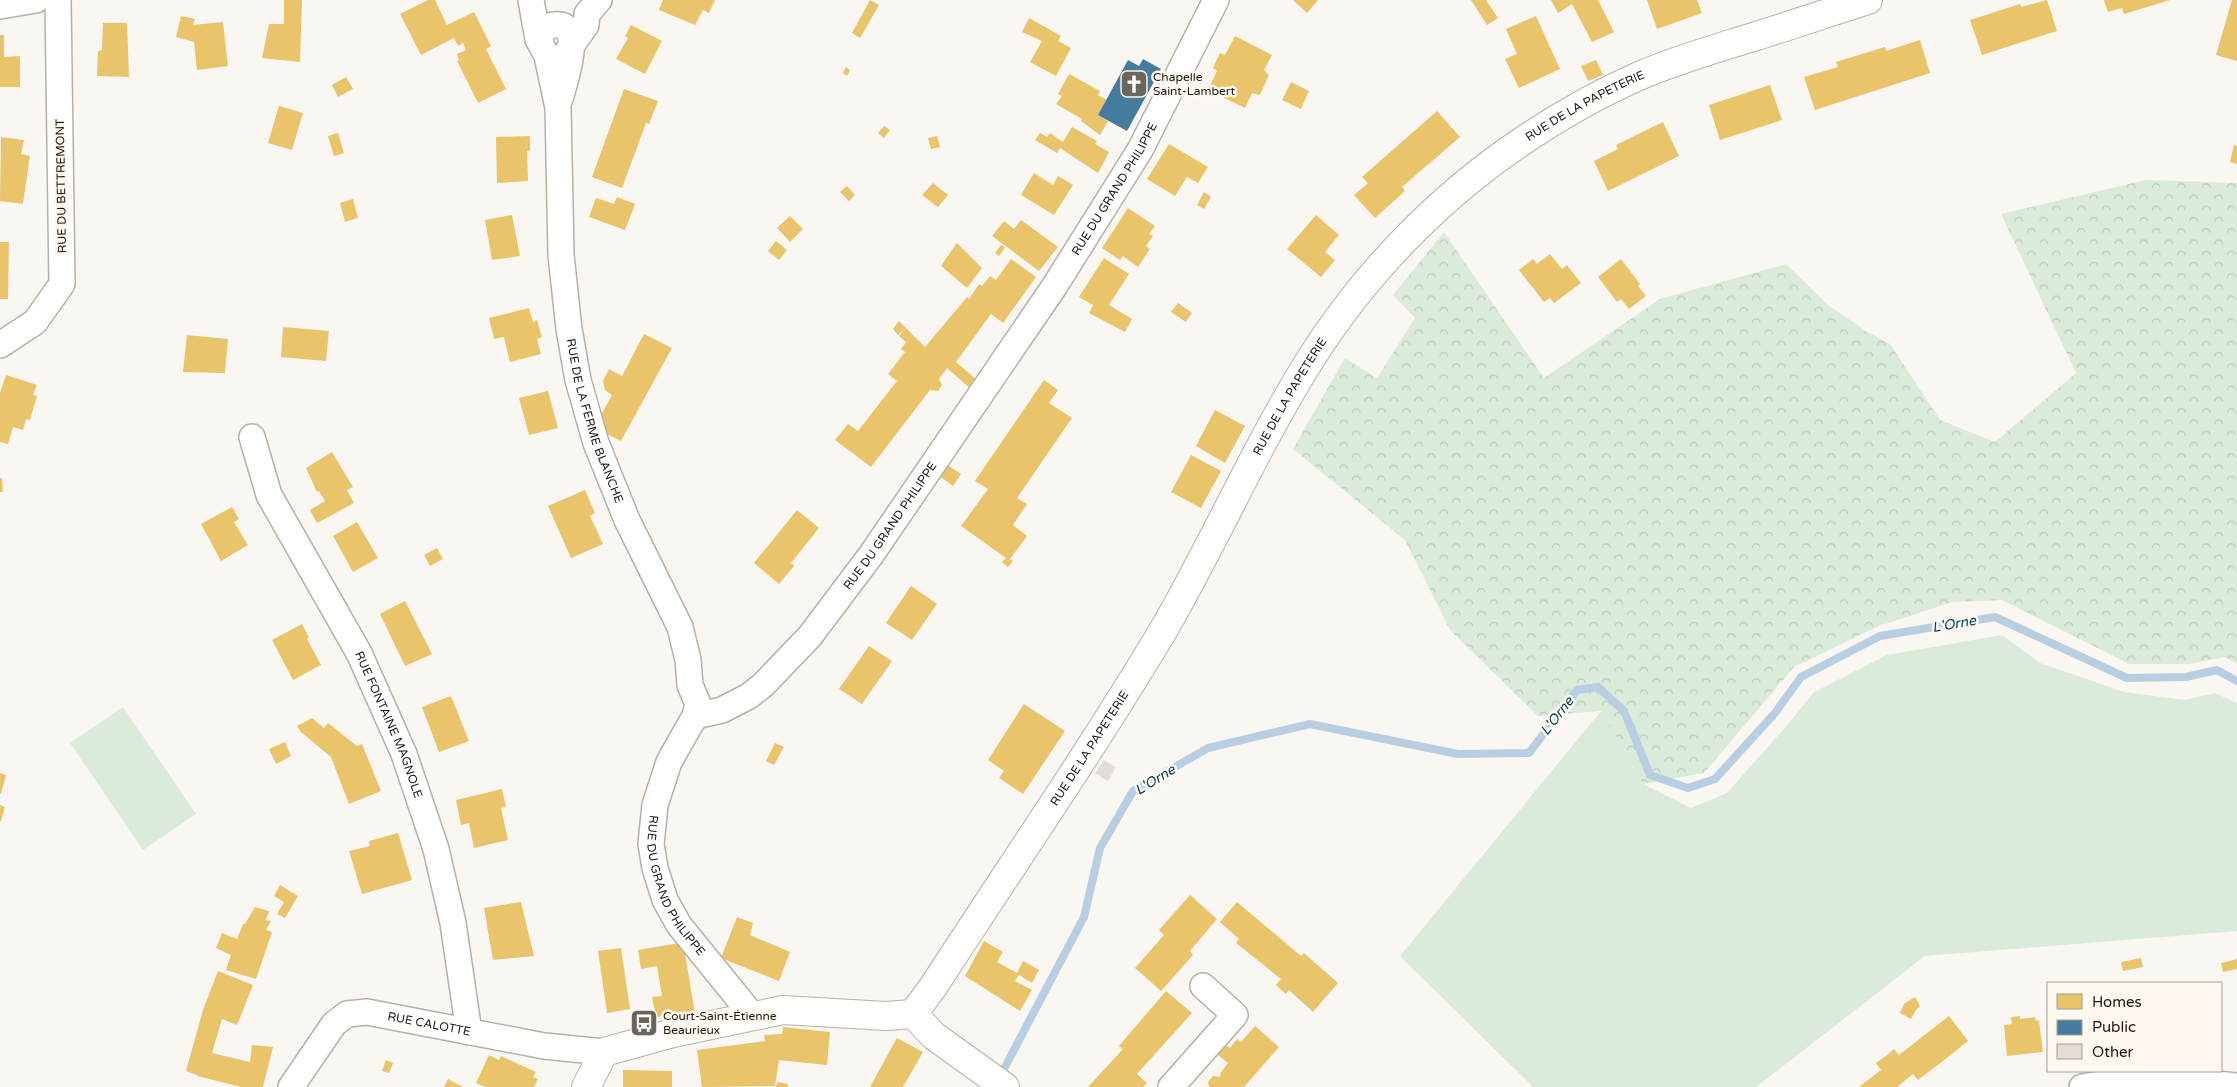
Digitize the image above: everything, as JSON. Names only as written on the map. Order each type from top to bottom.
[{"type":"street","points":[[0,6],[36,0]]},
{"type":"street","name":"RUE DU BETTREMONT","points":[[0,345],[35,322],[62,284],[58,0]]},
{"type":"street","name":"RUE DU GRAND PHILIPPE","points":[[752,1015],[679,925],[665,900],[655,868],[651,844],[655,804],[669,762],[694,716],[722,710],[749,696],[763,684],[810,636],[871,555],[1054,286],[1140,150],[1216,0]]},
{"type":"street","name":"RUE DE LA PAPETERIE","points":[[913,1014],[1093,742],[1164,627],[1309,362],[1357,294],[1403,242],[1446,201],[1521,142],[1600,95],[1640,76],[1689,57],[1868,0]]},
{"type":"street","points":[[528,1],[565,30]]},
{"type":"street","name":"RUE DE LA FERME BLANCHE","points":[[528,1],[543,48],[558,108]]},
{"type":"street","points":[[565,30],[586,25],[593,7]]},
{"type":"street","points":[[543,48],[565,54],[565,30]]},
{"type":"street","name":"RUE DE LA FERME BLANCHE","points":[[565,30],[558,108],[561,255],[569,328],[578,380],[596,442],[627,520],[680,627],[688,660],[690,685],[698,704],[694,716]]},
{"type":"street","name":"RUE FONTAINE MAGNOLE","points":[[252,437],[269,495],[359,653],[407,762],[436,849],[453,923],[469,1032]]},
{"type":"street","points":[[1171,1087],[1235,1014],[1203,986]]},
{"type":"street","points":[[586,1087],[604,1052],[752,1015],[783,1010],[886,1016],[913,1014],[934,1036],[996,1080]]},
{"type":"street","name":"RUE CALOTTE","points":[[291,1087],[328,1030],[347,1014],[367,1012],[544,1046],[604,1052]]},
{"type":"street","points":[[2082,1087],[2132,1079],[2178,1080],[2237,1086]]},
{"type":"green space","points":[[2146,180],[2237,183],[2237,664],[2225,657],[2189,664],[2129,664],[2002,600],[1952,602],[1879,626],[1794,667],[1704,773],[1643,784],[1601,711],[1538,716],[1450,630],[1405,540],[1293,449],[1345,358],[1377,378],[1415,318],[1393,295],[1444,232],[1544,378],[1660,299],[1786,264],[1828,305],[1869,333],[1890,344],[1940,420],[1995,442],[2076,373],[2001,214]]},
{"type":"green space","points":[[2002,635],[2040,663],[2124,692],[2185,700],[2215,693],[2237,703],[2237,931],[1925,956],[1756,1087],[1533,1087],[1400,956],[1601,711],[1643,784],[1691,808],[1727,793],[1814,692],[1887,655]]},
{"type":"green space","points":[[123,707],[196,814],[143,850],[70,743]]},
{"type":"building: Homes","points":[[284,0],[302,0],[300,62],[262,58],[269,24],[284,24]]},
{"type":"building: Homes","points":[[428,0],[435,0],[447,25],[474,12],[491,46],[486,49],[506,89],[478,103],[457,61],[459,60],[457,54],[466,50],[463,43],[458,46],[454,38],[421,55],[400,14]]},
{"type":"building: Homes","points":[[663,0],[715,0],[709,13],[703,10],[695,25],[659,10]]},
{"type":"building: Homes","points":[[870,0],[879,5],[860,38],[852,33]]},
{"type":"building: Homes","points":[[1293,0],[1318,0],[1307,13]]},
{"type":"building: Homes","points":[[1471,0],[1486,0],[1498,18],[1487,25]]},
{"type":"building: Homes","points":[[1551,0],[1598,0],[1614,32],[1592,42],[1572,4],[1558,13]]},
{"type":"building: Homes","points":[[1647,0],[1697,0],[1702,13],[1657,29]]},
{"type":"building: Homes","points":[[2047,0],[2057,31],[1982,55],[1970,20],[2020,4],[2021,7]]},
{"type":"building: Homes","points":[[2104,0],[2170,0],[2124,14],[2122,8],[2108,12]]},
{"type":"building: Homes","points":[[2232,0],[2237,0],[2237,61],[2216,55]]},
{"type":"building: Homes","points":[[181,16],[195,19],[193,25],[223,22],[228,66],[197,70],[194,42],[176,37]]},
{"type":"building: Homes","points":[[1536,16],[1560,69],[1519,88],[1505,59],[1517,54],[1506,29]]},
{"type":"building: Homes","points":[[1029,18],[1061,36],[1058,41],[1071,48],[1056,76],[1030,62],[1042,41],[1022,32]]},
{"type":"building: Homes","points":[[103,23],[127,23],[129,77],[97,76],[98,51],[102,50]]},
{"type":"building: Homes","points":[[631,25],[662,41],[645,74],[616,59],[628,38],[625,36]]},
{"type":"building: Homes","points":[[0,35],[4,35],[4,57],[20,56],[20,87],[0,87]]},
{"type":"building: Homes","points":[[1235,36],[1272,55],[1264,70],[1269,75],[1260,95],[1252,93],[1245,108],[1208,90],[1217,71],[1213,68],[1220,53],[1225,55]]},
{"type":"building: Homes","points":[[1920,40],[1930,73],[1815,110],[1804,77],[1838,67],[1836,62],[1885,47],[1886,51]]},
{"type":"building: Homes","points":[[1596,60],[1603,75],[1588,81],[1581,66]]},
{"type":"building: Homes","points":[[846,67],[850,70],[847,76],[843,73]]},
{"type":"building: Homes","points":[[1069,74],[1100,91],[1098,95],[1107,100],[1098,115],[1108,121],[1100,135],[1081,121],[1082,119],[1056,104],[1062,96],[1058,94]]},
{"type":"building: Homes","points":[[346,77],[353,89],[338,97],[332,85]]},
{"type":"building: Homes","points":[[1291,82],[1309,91],[1301,109],[1282,100]]},
{"type":"building: Homes","points":[[1770,85],[1782,120],[1720,140],[1709,105]]},
{"type":"building: Homes","points":[[624,89],[658,101],[649,124],[646,123],[622,188],[592,177]]},
{"type":"building: Homes","points":[[279,106],[303,113],[292,150],[268,143]]},
{"type":"building: Homes","points":[[1437,111],[1460,137],[1402,187],[1405,191],[1375,218],[1354,195],[1368,183],[1362,177]]},
{"type":"building: Homes","points":[[1663,122],[1679,156],[1608,191],[1594,161],[1618,149],[1616,145]]},
{"type":"building: Homes","points":[[884,126],[890,130],[884,138],[878,133]]},
{"type":"building: Homes","points":[[1072,127],[1097,141],[1095,144],[1109,152],[1098,173],[1060,148],[1057,153],[1035,140],[1040,133],[1047,137],[1050,133],[1063,142]]},
{"type":"building: Homes","points":[[338,133],[344,153],[334,156],[328,136]]},
{"type":"building: Homes","points":[[530,136],[530,151],[527,151],[528,181],[497,183],[496,137]]},
{"type":"building: Homes","points":[[937,136],[940,147],[931,149],[928,138]]},
{"type":"building: Homes","points":[[1,137],[24,140],[21,154],[30,156],[23,204],[0,201]]},
{"type":"building: Homes","points":[[1169,144],[1208,167],[1198,183],[1187,177],[1175,196],[1147,179]]},
{"type":"building: Homes","points":[[2234,145],[2237,146],[2237,164],[2230,162]]},
{"type":"building: Homes","points":[[1034,173],[1053,185],[1058,176],[1073,185],[1054,215],[1021,195]]},
{"type":"building: Homes","points":[[933,183],[948,195],[938,207],[922,195]]},
{"type":"building: Homes","points":[[847,186],[855,195],[849,201],[840,192]]},
{"type":"building: Homes","points":[[1204,192],[1211,197],[1204,209],[1197,205]]},
{"type":"building: Homes","points":[[617,197],[635,204],[625,230],[589,217],[596,198],[614,204]]},
{"type":"building: Homes","points":[[353,199],[358,218],[345,222],[340,203]]},
{"type":"building: Homes","points":[[1128,208],[1155,226],[1149,234],[1153,236],[1146,246],[1150,249],[1138,267],[1123,256],[1120,260],[1102,248]]},
{"type":"building: Homes","points":[[512,215],[520,256],[492,260],[485,220]]},
{"type":"building: Homes","points":[[1316,215],[1339,235],[1325,252],[1335,260],[1321,277],[1287,249]]},
{"type":"building: Homes","points":[[790,216],[803,229],[790,242],[777,228]]},
{"type":"building: Homes","points":[[1021,220],[1058,247],[1039,271],[992,236],[1004,221],[1014,229]]},
{"type":"building: Homes","points":[[776,241],[787,250],[779,260],[768,251]]},
{"type":"building: Homes","points":[[0,242],[9,242],[8,299],[0,299]]},
{"type":"building: Homes","points":[[957,243],[982,268],[967,288],[941,266]]},
{"type":"building: Homes","points":[[1001,245],[1005,247],[999,256],[995,253]]},
{"type":"building: Homes","points":[[1550,254],[1562,269],[1567,265],[1581,283],[1554,303],[1550,298],[1544,302],[1519,270],[1533,259],[1537,264]]},
{"type":"building: Homes","points":[[1104,258],[1129,274],[1109,305],[1132,319],[1125,332],[1089,313],[1093,305],[1079,297]]},
{"type":"building: Homes","points":[[1011,259],[1036,277],[1003,323],[991,314],[956,362],[978,381],[972,390],[947,368],[939,379],[942,385],[938,391],[930,390],[871,467],[835,440],[848,424],[858,431],[897,381],[888,374],[905,352],[901,349],[906,342],[899,336],[906,328],[925,347],[967,297],[969,299],[979,284],[982,286],[990,276],[996,280]]},
{"type":"building: Homes","points":[[1621,259],[1640,284],[1638,286],[1646,296],[1629,309],[1621,299],[1617,302],[1598,277]]},
{"type":"building: Homes","points":[[1178,303],[1192,313],[1186,322],[1171,312]]},
{"type":"building: Homes","points":[[529,308],[533,322],[537,320],[542,337],[537,339],[541,354],[510,362],[504,337],[494,339],[489,318]]},
{"type":"building: Homes","points":[[899,321],[906,328],[898,335],[893,329]]},
{"type":"building: Homes","points":[[283,327],[329,331],[326,361],[281,357]]},
{"type":"building: Homes","points":[[644,334],[672,348],[621,441],[605,433],[601,415],[612,395],[605,390],[603,381],[609,369],[622,376]]},
{"type":"building: Homes","points":[[187,335],[228,339],[225,373],[183,372]]},
{"type":"building: Homes","points":[[6,375],[37,385],[33,395],[37,396],[30,420],[26,419],[23,430],[13,427],[8,444],[0,442],[0,393]]},
{"type":"building: Homes","points":[[1044,380],[1058,390],[1049,403],[1072,418],[1017,498],[1027,504],[1013,525],[1027,536],[1010,559],[1013,561],[1008,567],[1002,562],[1006,558],[961,526],[988,489],[975,481]]},
{"type":"building: Homes","points":[[548,391],[558,428],[529,435],[519,398]]},
{"type":"building: Homes","points":[[1215,410],[1245,426],[1225,463],[1196,446]]},
{"type":"building: Homes","points":[[332,452],[353,487],[347,490],[354,503],[317,523],[310,510],[325,501],[319,491],[317,492],[306,468]]},
{"type":"building: Homes","points":[[1191,455],[1221,471],[1201,508],[1171,492]]},
{"type":"building: Homes","points":[[946,464],[961,474],[953,486],[938,475]]},
{"type":"building: Homes","points":[[0,478],[2,478],[3,492],[0,492]]},
{"type":"building: Homes","points":[[585,490],[595,513],[590,516],[603,544],[571,558],[548,506]]},
{"type":"building: Homes","points":[[232,507],[239,519],[234,522],[248,545],[221,561],[201,524]]},
{"type":"building: Homes","points":[[797,510],[819,528],[791,563],[794,566],[779,584],[754,563]]},
{"type":"building: Homes","points":[[357,522],[378,558],[353,572],[333,536]]},
{"type":"building: Homes","points":[[437,548],[443,559],[430,566],[424,555]]},
{"type":"building: Homes","points":[[911,586],[937,604],[912,640],[886,623]]},
{"type":"building: Homes","points":[[405,601],[432,654],[405,666],[380,614]]},
{"type":"building: Homes","points":[[302,624],[309,637],[307,639],[321,665],[293,680],[272,640]]},
{"type":"building: Homes","points":[[869,646],[892,661],[862,704],[839,689]]},
{"type":"building: Homes","points":[[451,696],[469,741],[439,752],[422,707]]},
{"type":"building: Homes","points":[[1024,704],[1065,731],[1023,794],[999,778],[1004,771],[988,760]]},
{"type":"building: Homes","points":[[312,718],[324,728],[328,723],[357,746],[362,744],[381,791],[349,804],[331,757],[301,732],[297,726]]},
{"type":"building: Homes","points":[[285,742],[291,756],[276,764],[269,749]]},
{"type":"building: Homes","points":[[775,743],[784,747],[774,765],[766,761]]},
{"type":"building: Homes","points":[[0,773],[6,775],[1,794],[0,794]]},
{"type":"building: Homes","points":[[502,789],[506,807],[501,808],[508,840],[474,848],[469,823],[461,825],[456,800]]},
{"type":"building: Homes","points":[[0,805],[5,807],[1,821],[0,821]]},
{"type":"building: Homes","points":[[398,833],[412,880],[362,894],[349,851],[370,846],[369,841]]},
{"type":"building: Homes","points":[[280,885],[298,896],[285,918],[277,914],[284,902],[274,896]]},
{"type":"building: Homes","points":[[1190,895],[1217,919],[1190,951],[1193,955],[1161,991],[1135,968],[1164,935],[1159,930]]},
{"type":"building: Homes","points":[[521,902],[534,956],[493,960],[484,908]]},
{"type":"building: Homes","points":[[1237,902],[1301,956],[1304,953],[1338,983],[1313,1012],[1289,990],[1286,994],[1276,985],[1281,979],[1236,943],[1239,939],[1220,922]]},
{"type":"building: Homes","points":[[255,907],[269,911],[266,920],[271,921],[266,930],[272,932],[256,979],[226,970],[231,955],[216,948],[222,933],[237,939],[243,924],[245,924]]},
{"type":"building: Homes","points":[[737,917],[753,923],[750,935],[790,952],[779,981],[721,958]]},
{"type":"building: Homes","points":[[984,941],[1003,952],[997,962],[1017,973],[1023,961],[1039,970],[1032,983],[1019,975],[1015,981],[1032,990],[1020,1011],[965,976]]},
{"type":"building: Homes","points":[[679,943],[685,953],[695,1014],[666,1019],[665,1016],[656,1017],[652,997],[662,996],[657,966],[641,969],[638,950]]},
{"type":"building: Homes","points":[[621,948],[630,1009],[607,1013],[598,951]]},
{"type":"building: Homes","points":[[2141,958],[2143,967],[2123,971],[2121,962]]},
{"type":"building: Homes","points":[[2237,959],[2237,969],[2223,972],[2221,963]]},
{"type":"building: Homes","points":[[218,971],[253,985],[237,1025],[222,1019],[212,1053],[250,1062],[252,1045],[273,1047],[263,1087],[241,1087],[197,1076],[186,1071],[203,1010]]},
{"type":"building: Homes","points":[[1166,991],[1192,1013],[1137,1074],[1147,1083],[1143,1087],[1088,1087],[1123,1049],[1119,1046]]},
{"type":"building: Homes","points":[[1915,997],[1920,1006],[1911,1019],[1900,1013],[1904,1004]]},
{"type":"building: Homes","points":[[1949,1016],[1968,1041],[1939,1064],[1918,1080],[1913,1074],[1897,1087],[1859,1087],[1881,1070],[1876,1063],[1894,1049],[1899,1055]]},
{"type":"building: Homes","points":[[2020,1016],[2020,1019],[2035,1017],[2036,1021],[2039,1020],[2043,1052],[2007,1056],[2004,1025],[2012,1024],[2011,1017]]},
{"type":"building: Homes","points":[[1255,1026],[1279,1047],[1244,1087],[1209,1087],[1208,1082],[1213,1076],[1220,1077],[1221,1072],[1228,1063],[1218,1055],[1226,1045],[1230,1048],[1237,1039],[1241,1042]]},
{"type":"building: Homes","points":[[783,1027],[830,1032],[827,1065],[779,1060],[775,1086],[702,1087],[697,1050],[765,1041],[764,1035],[782,1034]]},
{"type":"building: Homes","points":[[897,1038],[923,1052],[903,1087],[870,1087]]},
{"type":"building: Homes","points":[[489,1055],[499,1060],[501,1056],[536,1072],[533,1077],[538,1079],[534,1087],[485,1087],[476,1083]]},
{"type":"building: Homes","points":[[386,1060],[393,1063],[389,1073],[382,1071]]},
{"type":"building: Homes","points":[[623,1070],[672,1071],[672,1087],[623,1087]]},
{"type":"building: Homes","points":[[448,1079],[463,1087],[444,1087]]},
{"type":"building: Homes","points":[[777,1082],[788,1084],[788,1087],[776,1087]]},
{"type":"building: Public","name":"Chapelle Saint-Lambert","points":[[1143,59],[1161,69],[1127,131],[1098,115],[1128,60],[1139,66]]},
{"type":"building: Other","points":[[1104,760],[1116,767],[1108,781],[1095,773]]},
{"type":"waterway","name":"L'Orne","points":[[1005,1067],[1084,917],[1100,848],[1133,791],[1208,748],[1310,724],[1458,754],[1529,753],[1577,690],[1598,687],[1624,711],[1650,775],[1688,788],[1715,779],[1775,713],[1801,677],[1880,636],[1995,617],[2127,678],[2186,677],[2217,670],[2237,681]]},
{"type":"place","name":"Chapelle Saint-Lambert","points":[[1134,84]]},
{"type":"place","name":"Court-Saint-Étienne Beaurieux","points":[[644,1023]]}]
